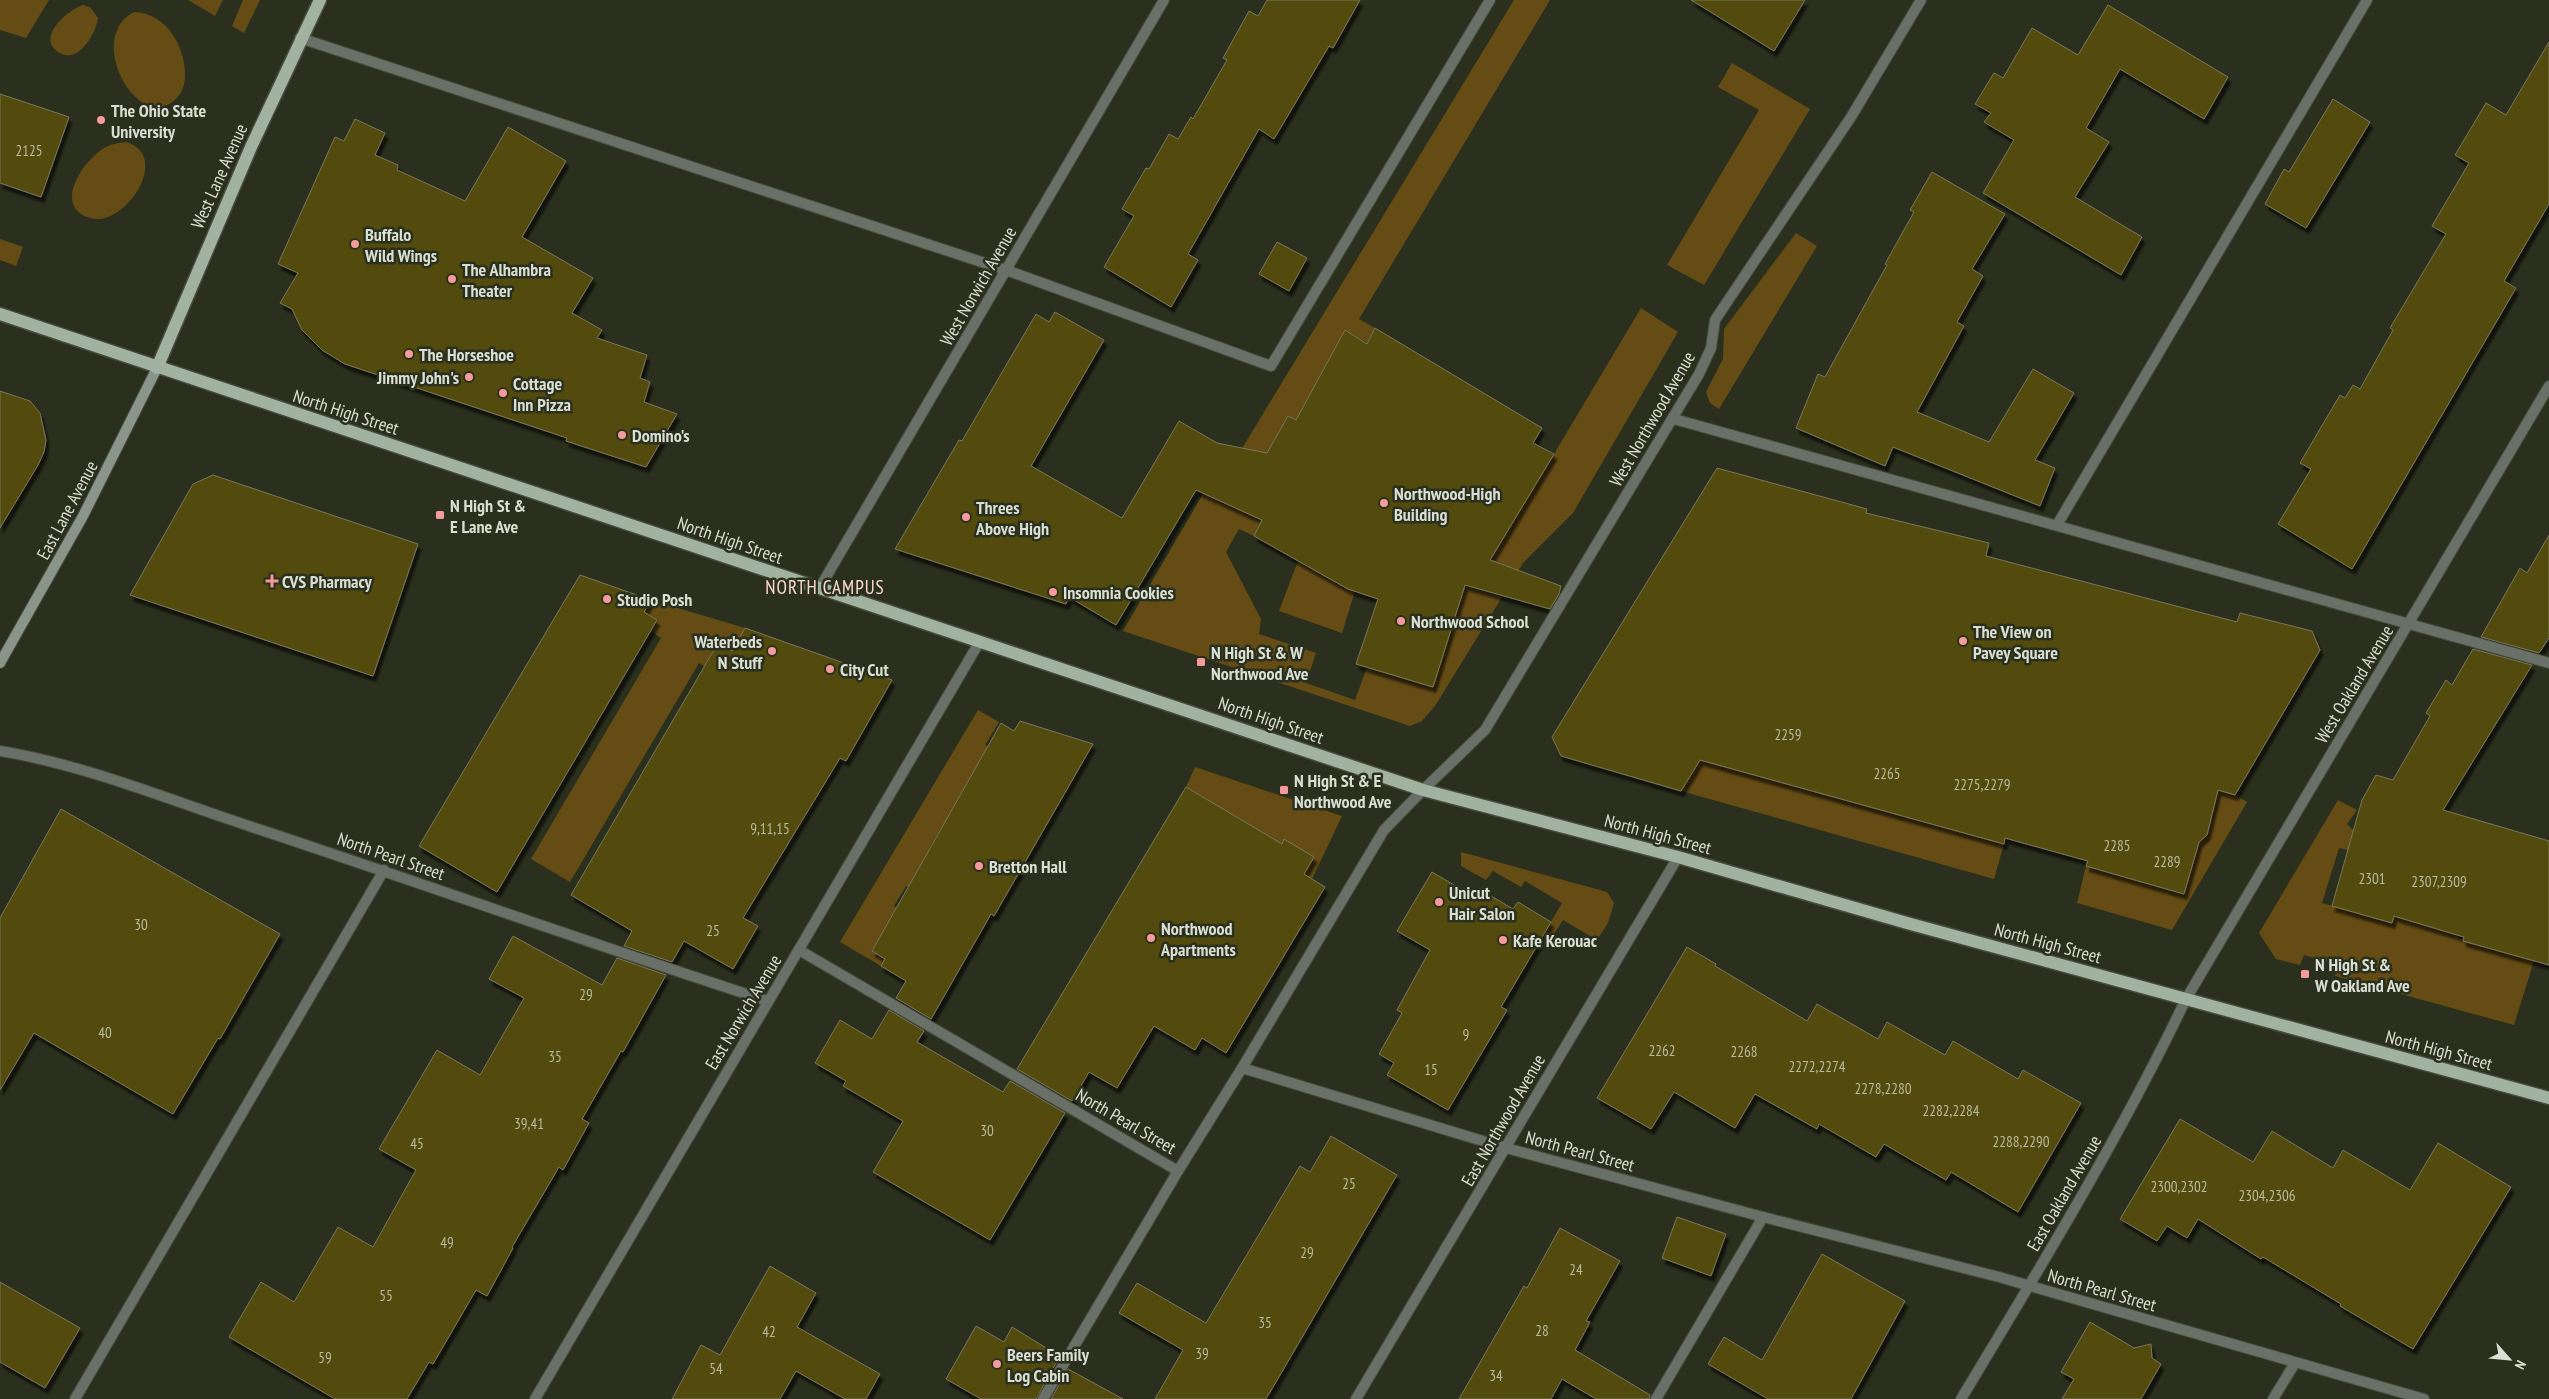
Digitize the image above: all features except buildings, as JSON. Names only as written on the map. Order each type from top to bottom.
[{"type":"main road","name":"West Lane Avenue","points":[[157,368],[202,258],[300,38],[320,0]]},
{"type":"main road","name":"North High Street","points":[[0,314],[1423,790],[1678,857],[2549,1098]]},
{"type":"street","name":"West Norwich Avenue","points":[[819,589],[1164,0]]},
{"type":"street","points":[[300,38],[1006,270],[1271,366],[1490,0]]},
{"type":"street","name":"West Northwood Avenue","points":[[1242,1068],[1384,830],[1485,730],[1674,419],[1710,348],[1715,320],[1851,117],[1921,0]]},
{"type":"street","points":[[2057,525],[2367,0]]},
{"type":"street","name":"East Lane Avenue","points":[[0,663],[83,516],[157,368]]},
{"type":"street","name":"West Oakland Avenue","points":[[2186,999],[2549,386]]},
{"type":"street","points":[[1674,419],[2549,663]]},
{"type":"street","name":"East Norwich Avenue","points":[[535,1399],[980,641]]},
{"type":"street","name":"North Pearl Street","points":[[0,751],[28,755],[94,775],[384,870],[768,1001]]},
{"type":"street","name":"East Northwood Avenue","points":[[1356,1399],[1678,857]]},
{"type":"street","points":[[75,1399],[384,870]]},
{"type":"street","name":"North Pearl Street","points":[[799,950],[1178,1171],[1242,1068],[1506,1148],[2030,1286],[2424,1399]]},
{"type":"street","name":"East Oakland Avenue","points":[[1961,1399],[2030,1286],[2148,1079],[2186,999]]},
{"type":"street","points":[[1043,1399],[1178,1171]]},
{"type":"street","points":[[1656,1399],[1763,1217]]},
{"type":"street","points":[[2273,1399],[2295,1363]]},
{"type":"shaded area","points":[[0,0],[49,0],[26,38],[0,30]]},
{"type":"shaded area","points":[[188,0],[223,0],[215,16]]},
{"type":"shaded area","points":[[243,0],[260,0],[244,33],[232,26]]},
{"type":"shaded area","points":[[1514,0],[1550,0],[1359,319],[1375,328],[1367,343],[1345,330],[1296,420],[1288,416],[1267,453],[1262,520],[1254,536],[1239,529],[1226,552],[1261,619],[1259,634],[1316,653],[1306,683],[1355,700],[1367,667],[1433,687],[1465,586],[1502,597],[1435,706],[1422,721],[1410,726],[1123,631],[1220,465],[1238,455]]},
{"type":"shaded area","points":[[83,5],[90,7],[98,18],[94,32],[78,52],[72,55],[64,55],[52,45],[52,31],[70,12]]},
{"type":"shaded area","points":[[134,12],[156,18],[172,33],[178,43],[182,54],[185,81],[179,95],[171,103],[157,107],[143,102],[130,91],[121,76],[115,58],[114,40],[120,24]]},
{"type":"shaded area","points":[[1732,63],[1810,109],[1704,285],[1667,265],[1759,110],[1718,87]]},
{"type":"shaded area","points":[[126,142],[139,150],[145,161],[144,175],[138,189],[129,202],[117,213],[103,218],[90,218],[79,212],[73,204],[72,194],[80,173],[96,154],[104,148]]},
{"type":"shaded area","points":[[1796,233],[1817,246],[1719,409],[1710,403],[1706,392],[1723,359],[1724,329]]},
{"type":"shaded area","points":[[0,239],[23,247],[16,266],[0,260]]},
{"type":"shaded area","points":[[1641,308],[1678,332],[1573,513],[1523,563],[1505,593],[1514,569],[1468,552],[1554,454]]},
{"type":"shaded area","points":[[1298,561],[1355,591],[1342,633],[1279,611]]},
{"type":"shaded area","points":[[651,600],[745,628],[732,651],[718,643],[704,666],[699,663],[570,882],[531,859],[661,638],[651,631],[658,620],[644,612]]},
{"type":"shaded area","points":[[978,710],[999,722],[985,745],[999,753],[979,787],[968,781],[955,804],[966,811],[942,826],[930,847],[941,854],[918,893],[906,886],[894,906],[908,915],[891,944],[879,938],[872,950],[885,959],[881,966],[840,942]]},
{"type":"shaded area","points":[[1712,739],[1745,772],[2004,844],[1994,879],[1681,791]]},
{"type":"shaded area","points":[[1195,767],[1342,816],[1312,879],[1303,874],[1284,840],[1282,844],[1186,787]]},
{"type":"shaded area","points":[[2212,789],[2235,795],[2247,802],[2172,930],[2077,903],[2086,866],[2184,894],[2199,842],[2207,835],[2212,815],[2208,806]]},
{"type":"shaded area","points":[[2338,800],[2357,810],[2347,824],[2354,831],[2348,850],[2339,848],[2322,903],[2391,923],[2394,916],[2455,934],[2463,941],[2534,961],[2514,1025],[2335,976],[2338,965],[2304,955],[2300,965],[2276,959],[2259,933]]},
{"type":"shaded area","points":[[1461,852],[1607,892],[1614,903],[1608,923],[1597,940],[1563,920],[1552,937],[1545,932],[1562,903],[1525,881],[1521,887],[1493,871],[1486,880],[1461,866]]},
{"type":"place","name":"The Ohio State University","points":[[101,120]]},
{"type":"place","name":"Buffalo Wild Wings","points":[[355,244]]},
{"type":"place","name":"The Alhambra Theater","points":[[452,279]]},
{"type":"place","name":"The Horseshoe","points":[[409,354]]},
{"type":"place","name":"Jimmy John's","points":[[469,377]]},
{"type":"place","name":"Cottage Inn Pizza","points":[[503,393]]},
{"type":"place","name":"Domino's","points":[[622,435]]},
{"type":"place","name":"Northwood-High Building","points":[[1384,503]]},
{"type":"place","name":"N High St & E Lane Ave","points":[[440,515]]},
{"type":"place","name":"Threes Above High","points":[[966,517]]},
{"type":"place","name":"CVS Pharmacy","points":[[272,581]]},
{"type":"place","name":"Insomnia Cookies","points":[[1053,592]]},
{"type":"place","name":"Studio Posh","points":[[607,599]]},
{"type":"place","name":"Northwood School","points":[[1401,621]]},
{"type":"place","name":"The View on Pavey Square","points":[[1963,641]]},
{"type":"place","name":"Waterbeds N Stuff","points":[[772,651]]},
{"type":"place","name":"N High St & W Northwood Ave","points":[[1201,662]]},
{"type":"place","name":"City Cut","points":[[830,669]]},
{"type":"place","name":"N High St & E Northwood Ave","points":[[1284,790]]},
{"type":"place","name":"Bretton Hall","points":[[979,866]]},
{"type":"place","name":"Unicut Hair Salon","points":[[1439,902]]},
{"type":"place","name":"Northwood Apartments","points":[[1151,938]]},
{"type":"place","name":"Kafe Kerouac","points":[[1503,940]]},
{"type":"place","name":"N High St & W Oakland Ave","points":[[2305,974]]},
{"type":"place","name":"Beers Family Log Cabin","points":[[997,1364]]},
{"type":"district","name":"NORTH CAMPUS","points":[[825,587]]}]
